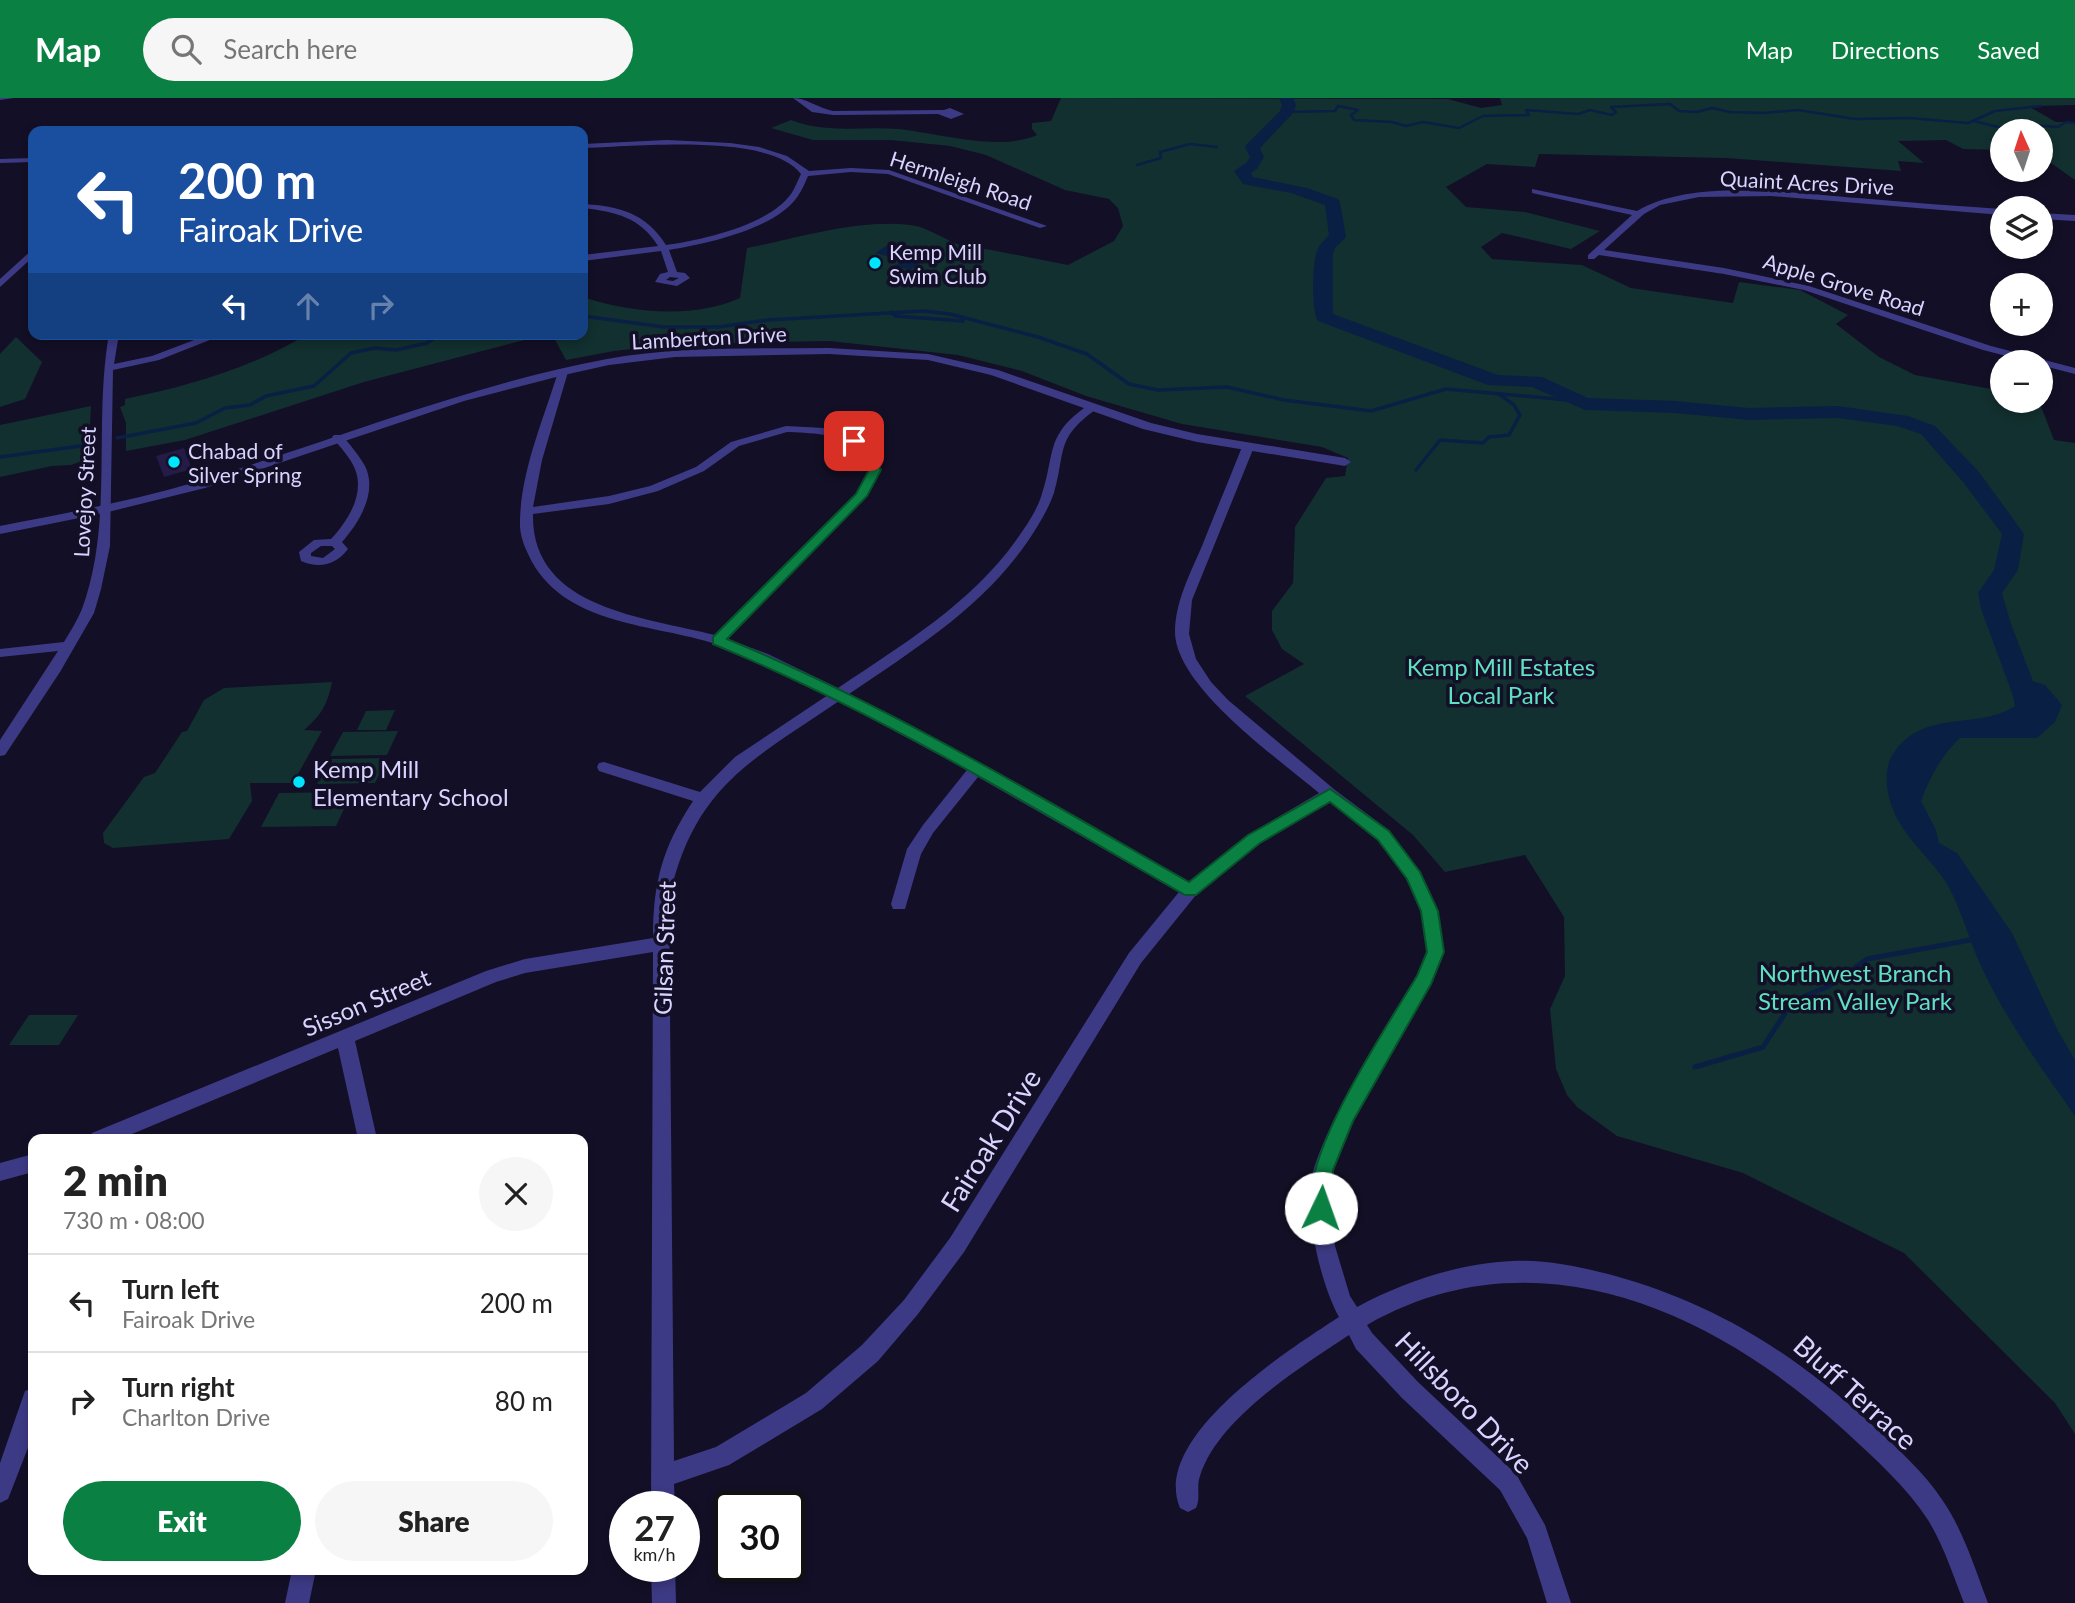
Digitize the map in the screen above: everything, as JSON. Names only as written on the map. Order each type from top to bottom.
[{"type":"street","points":[[0,98],[10,98]]},
{"type":"street","points":[[797,98],[804,105],[833,113],[943,112]]},
{"type":"street","points":[[588,146],[735,144],[754,147],[796,164],[805,171],[803,186],[797,195],[771,216],[718,236],[663,248],[588,257]]},
{"type":"street","points":[[1,162],[28,160]]},
{"type":"street","name":"Hermleigh Road","points":[[805,174],[851,170],[889,172],[1042,226]]},
{"type":"street","points":[[1535,191],[1638,214]]},
{"type":"street","name":"Quaint Acres Drive","points":[[1593,256],[1638,214],[1658,203],[1678,198],[1729,193],[1990,211]]},
{"type":"street","points":[[588,207],[624,212],[638,218],[654,232],[672,265],[673,274]]},
{"type":"street","points":[[2053,216],[2075,218]]},
{"type":"street","name":"Apple Grove Road","points":[[1593,256],[1724,271],[1806,288],[1987,348],[2075,370]]},
{"type":"street","points":[[0,284],[28,257]]},
{"type":"street","name":"Lovejoy Street","points":[[0,751],[68,646],[87,613],[95,589],[104,546],[108,368],[113,340]]},
{"type":"street","points":[[108,368],[155,358],[204,340]]},
{"type":"street","name":"Lamberton Drive","points":[[0,530],[104,509],[200,485],[460,399],[563,372],[608,362],[675,354],[829,351],[928,357],[994,372],[1147,426],[1248,447],[1345,462]]},
{"type":"street","points":[[563,372],[528,493],[524,522],[530,546],[542,568],[564,590],[604,612],[718,640],[796,673],[977,768],[1190,891]]},
{"type":"street","name":"Gilsan Street","points":[[663,1491],[661,899],[668,863],[683,827],[716,781],[740,761],[941,625],[1003,568],[1044,504],[1066,429],[1091,408]]},
{"type":"street","points":[[526,511],[609,500],[654,489],[700,469],[736,444],[768,432],[786,429],[824,431],[854,441],[863,447],[875,470],[861,496],[718,640]]},
{"type":"street","points":[[335,542],[355,517],[363,485],[356,461],[338,438]]},
{"type":"street","name":"Hillsboro Drive","points":[[1248,447],[1186,600],[1182,634],[1189,659],[1206,685],[1223,704],[1330,794],[1384,835],[1414,876],[1429,911],[1436,952],[1425,979],[1345,1117],[1323,1170],[1321,1208],[1325,1246],[1341,1300],[1364,1341],[1409,1390],[1508,1482],[1537,1533],[1559,1603]]},
{"type":"street","points":[[0,653],[68,646]]},
{"type":"street","points":[[604,767],[703,799]]},
{"type":"street","points":[[899,904],[913,853],[928,829],[977,768]]},
{"type":"street","name":"Fairoak Drive","points":[[663,1476],[721,1457],[814,1401],[870,1353],[911,1307],[957,1245],[1135,958],[1190,891],[1254,839],[1330,794]]},
{"type":"street","name":"Sisson Street","points":[[111,1134],[492,976],[525,966],[661,944]]},
{"type":"street","points":[[345,1037],[367,1134]]},
{"type":"street","points":[[0,1172],[28,1164]]},
{"type":"street","name":"Bluff Terrace","points":[[1188,1500],[1188,1476],[1217,1425],[1270,1376],[1384,1304],[1464,1278],[1514,1271],[1563,1274],[1632,1291],[1711,1320],[1761,1348],[1819,1391],[1891,1459],[1935,1509],[1950,1534],[1976,1603]]},
{"type":"street","points":[[0,1491],[19,1446],[28,1416]]},
{"type":"street","points":[[298,1603],[303,1575]]},
{"type":"street","points":[[663,1582],[664,1603]]},
{"type":"green space","name":"Northwest Branch Stream Valley Park","points":[[1061,98],[1448,99],[1481,108],[1502,105],[1500,98],[2075,98],[2075,105],[2028,106],[2051,119],[1990,119],[1990,150],[1963,149],[1946,140],[1898,141],[1924,163],[1898,161],[1901,171],[1726,158],[1539,154],[1535,167],[1487,164],[1446,187],[1466,207],[1525,212],[1600,231],[1571,249],[1502,233],[1481,247],[1492,259],[1582,265],[1631,288],[1733,303],[1739,282],[1800,290],[1848,315],[1836,324],[1879,357],[1915,375],[1990,389],[1990,413],[2044,413],[2054,440],[2075,443],[2075,1434],[2055,1403],[1904,1253],[1743,1173],[1617,1136],[1577,1107],[1567,1095],[1556,1069],[1550,1009],[1565,976],[1564,917],[1525,855],[1445,872],[1413,835],[1245,696],[1304,664],[1282,649],[1272,630],[1272,611],[1293,583],[1295,527],[1326,478],[1345,476],[1348,458],[1322,447],[1182,424],[1086,396],[1022,371],[958,355],[829,341],[675,344],[566,360],[555,340],[588,340],[588,298],[641,310],[682,311],[722,305],[740,298],[747,248],[849,227],[910,225],[966,247],[1068,265],[1114,241],[1123,226],[1118,208],[1109,199],[1065,190],[986,155],[950,146],[891,140],[813,140],[771,128],[791,120],[818,127],[898,129],[968,140],[1005,142],[1037,135],[1032,129],[1032,123],[1051,121]]},
{"type":"green space","name":"Northwest Branch Stream Valley Park","points":[[2053,120],[2075,122],[2075,180],[2053,164]]},
{"type":"green space","points":[[16,337],[42,362],[25,399],[0,407],[0,354]]},
{"type":"green space","points":[[297,340],[524,340],[364,382],[185,440],[126,451],[126,423],[120,407],[125,405],[125,399],[219,374]]},
{"type":"green space","points":[[91,406],[89,444],[94,448],[88,459],[71,465],[52,466],[0,477],[0,425]]},
{"type":"green space","points":[[332,682],[322,709],[304,730],[322,731],[293,783],[250,783],[252,801],[229,839],[113,848],[104,843],[103,833],[144,777],[155,773],[182,732],[187,731],[204,700],[224,688]]},
{"type":"green space","points":[[395,710],[386,730],[357,730],[366,711]]},
{"type":"green space","points":[[398,731],[387,755],[330,756],[343,732]]},
{"type":"green space","points":[[387,758],[375,783],[317,784],[330,759]]},
{"type":"green space","points":[[352,792],[336,826],[261,827],[279,793]]},
{"type":"green space","points":[[29,1015],[78,1015],[59,1045],[9,1045]]},
{"type":"water","points":[[888,245],[930,256],[910,270],[895,266],[902,260],[875,253]]},
{"type":"water","points":[[2009,674],[2045,685],[2062,705],[2055,722],[2037,738],[1960,738],[1937,767],[1921,801],[1936,830],[1939,843],[1957,853],[2012,933],[2058,1031],[2075,1060],[2075,1116],[2002,1006],[1977,958],[1947,884],[1899,821],[1887,788],[1888,765],[1895,751],[1907,738],[1937,725],[1985,717],[2015,706]]},
{"type":"building","name":"Chabad of Silver Spring","points":[[184,448],[192,469],[164,477],[156,456]]},
{"type":"waterway","points":[[1286,98],[1289,105],[1287,112],[1252,147],[1257,157],[1252,166],[1242,171],[1248,181],[1291,188],[1332,202],[1338,237],[1328,245],[1325,254],[1324,317],[1495,381],[1535,381],[1585,404],[1675,407],[1749,414],[1838,412],[1901,420],[1928,430],[1971,477],[2013,534],[2006,570],[1990,593],[1998,624],[2033,715]]},
{"type":"waterway","points":[[1287,112],[1335,111],[1338,106],[1358,110],[1351,115],[1354,120],[1392,122],[1406,126],[1423,122],[1459,128],[1483,116],[1529,115],[1526,110],[1578,114],[1590,110],[1612,115],[1616,112],[1611,107],[1670,104],[1679,111],[1697,112],[1712,108],[1730,112],[1763,113],[1798,110],[1855,119],[1909,118],[1968,123],[1995,111],[2041,106]]},
{"type":"waterway","points":[[1974,121],[2010,130],[2032,125],[2058,127],[2066,122],[2075,123]]},
{"type":"waterway","points":[[1137,165],[1161,158],[1160,152],[1190,144],[1217,147]]},
{"type":"waterway","points":[[892,313],[923,311],[950,314],[1038,337],[1087,354],[1129,384],[1158,390],[1227,387],[1284,400],[1371,411],[1446,389],[1579,401]]},
{"type":"waterway","points":[[588,317],[664,327],[718,327],[768,320],[892,313]]},
{"type":"waterway","points":[[892,313],[895,316],[963,321]]},
{"type":"waterway","points":[[117,438],[196,423],[225,408],[250,405],[266,396],[314,386],[351,353],[375,348],[396,350],[431,340]]},
{"type":"waterway","points":[[1416,470],[1440,440],[1483,443],[1489,437],[1509,435],[1520,415],[1514,405],[1499,394]]},
{"type":"waterway","points":[[0,457],[95,444]]},
{"type":"waterway","points":[[1695,1067],[1763,1047],[1793,1001],[1829,986],[1867,959],[1976,939]]},
{"type":"place","name":"Kemp Mill Swim Club","points":[[875,263]]},
{"type":"place","name":"Chabad of Silver Spring","points":[[174,462]]},
{"type":"place","name":"Kemp Mill Elementary School","points":[[299,782]]},
{"type":"route","points":[[854,441],[863,447],[871,458],[875,470],[861,496],[718,640],[839,694],[977,768],[1190,891],[1254,839],[1330,794],[1384,835],[1414,876],[1429,911],[1436,952],[1425,979],[1345,1117],[1323,1170],[1321,1208]]},
{"type":"park label","name":"Kemp Mill Estates Local Park","points":[[1501,680]]}]
